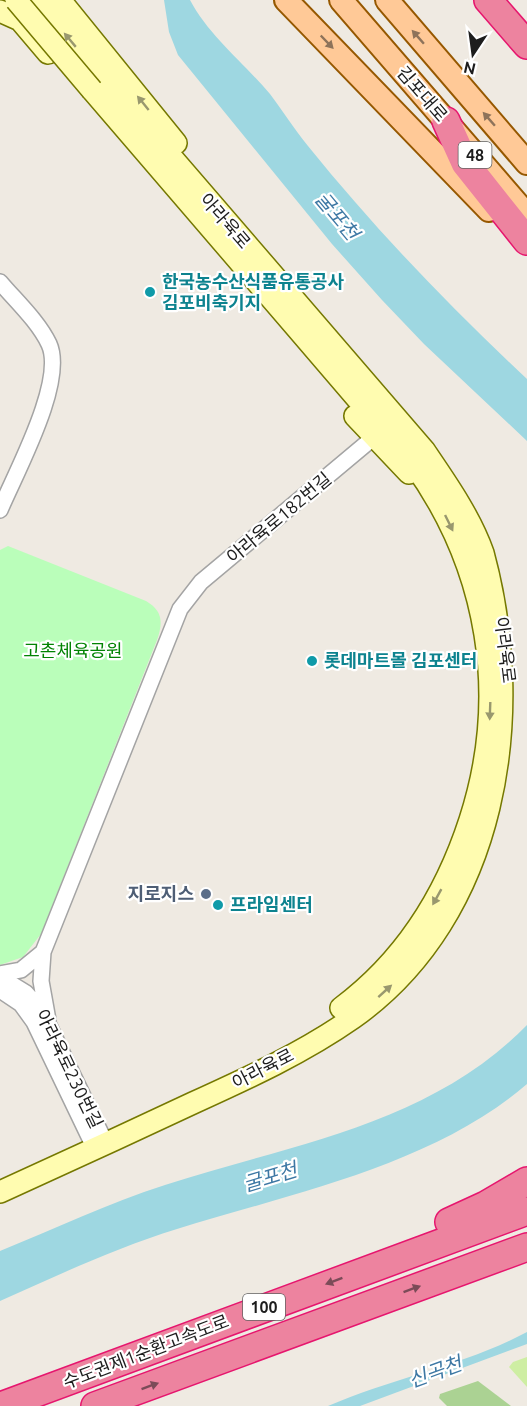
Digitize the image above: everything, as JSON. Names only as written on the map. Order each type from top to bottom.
[{"type":"highway","points":[[488,0],[527,45]]},
{"type":"highway","points":[[446,121],[465,164],[527,241]]},
{"type":"highway","points":[[362,1271],[426,1232],[486,1205],[527,1181]]},
{"type":"highway","name":"수도권제1순환고속도로","points":[[1,1406],[527,1211]]},
{"type":"highway","name":"수도권제1순환고속도로","points":[[95,1406],[527,1247]]},
{"type":"highway","points":[[457,1272],[527,1258]]},
{"type":"main road","points":[[286,0],[527,249]]},
{"type":"main road","name":"김포대로","points":[[341,0],[527,215]]},
{"type":"main road","name":"김포대로","points":[[387,0],[527,163]]},
{"type":"street","name":"아라육로","points":[[0,1178],[98,1141],[248,1078],[296,1053],[354,1017],[383,993],[412,964],[439,930],[462,891],[483,845],[499,797],[509,733],[509,668],[502,617],[482,549],[434,480],[400,444],[98,85],[16,0]]},
{"type":"street","points":[[21,0],[18,12],[28,30]]},
{"type":"street","name":"아라육로","points":[[36,0],[98,85]]},
{"type":"street","points":[[0,11],[20,20],[144,163],[373,438],[402,468],[434,480],[434,448],[395,395],[214,189],[60,0]]},
{"type":"street","points":[[0,282],[46,338],[54,367],[47,398],[0,510]]},
{"type":"street","name":"아라육로182번길","points":[[43,952],[185,599],[201,582],[373,438]]},
{"type":"street","points":[[0,976],[21,970],[43,952]]},
{"type":"street","points":[[43,952],[41,981],[48,1020]]},
{"type":"street","name":"아라육로230번길","points":[[0,976],[26,993],[48,1020],[98,1141]]},
{"type":"street","name":"아라육로230번길","points":[[0,990],[13,997],[28,1012],[98,1141]]},
{"type":"street","name":"아라육로","points":[[0,1192],[98,1141]]},
{"type":"green space","name":"고촌체육공원","points":[[8,546],[146,601],[159,613],[161,623],[157,640],[41,934],[23,957],[0,965],[0,550]]},
{"type":"green space","points":[[527,1357],[527,1387],[509,1367],[513,1362]]},
{"type":"green space","points":[[478,1381],[511,1406],[447,1406],[439,1398],[440,1394]]},
{"type":"water","name":"굴포천","points":[[164,0],[190,0],[207,26],[270,94],[333,177],[386,237],[441,295],[527,379],[527,441],[424,344],[332,244],[178,55],[169,32]]},
{"type":"water","name":"굴포천","points":[[527,1025],[527,1084],[490,1112],[449,1136],[406,1156],[314,1189],[177,1229],[132,1245],[87,1262],[0,1301],[0,1251],[144,1192],[310,1143],[403,1109],[447,1086],[489,1059]]},
{"type":"water","name":"신곡천","points":[[527,1332],[527,1344],[360,1406],[328,1406],[479,1354]]},
{"type":"place","name":"한국농수산식품유통공사 김포비축기지","points":[[150,292]]},
{"type":"place","name":"롯데마트몰 김포센터","points":[[312,661]]},
{"type":"place","name":"지로지스","points":[[206,894]]},
{"type":"place","name":"프라임센터","points":[[218,905]]}]
